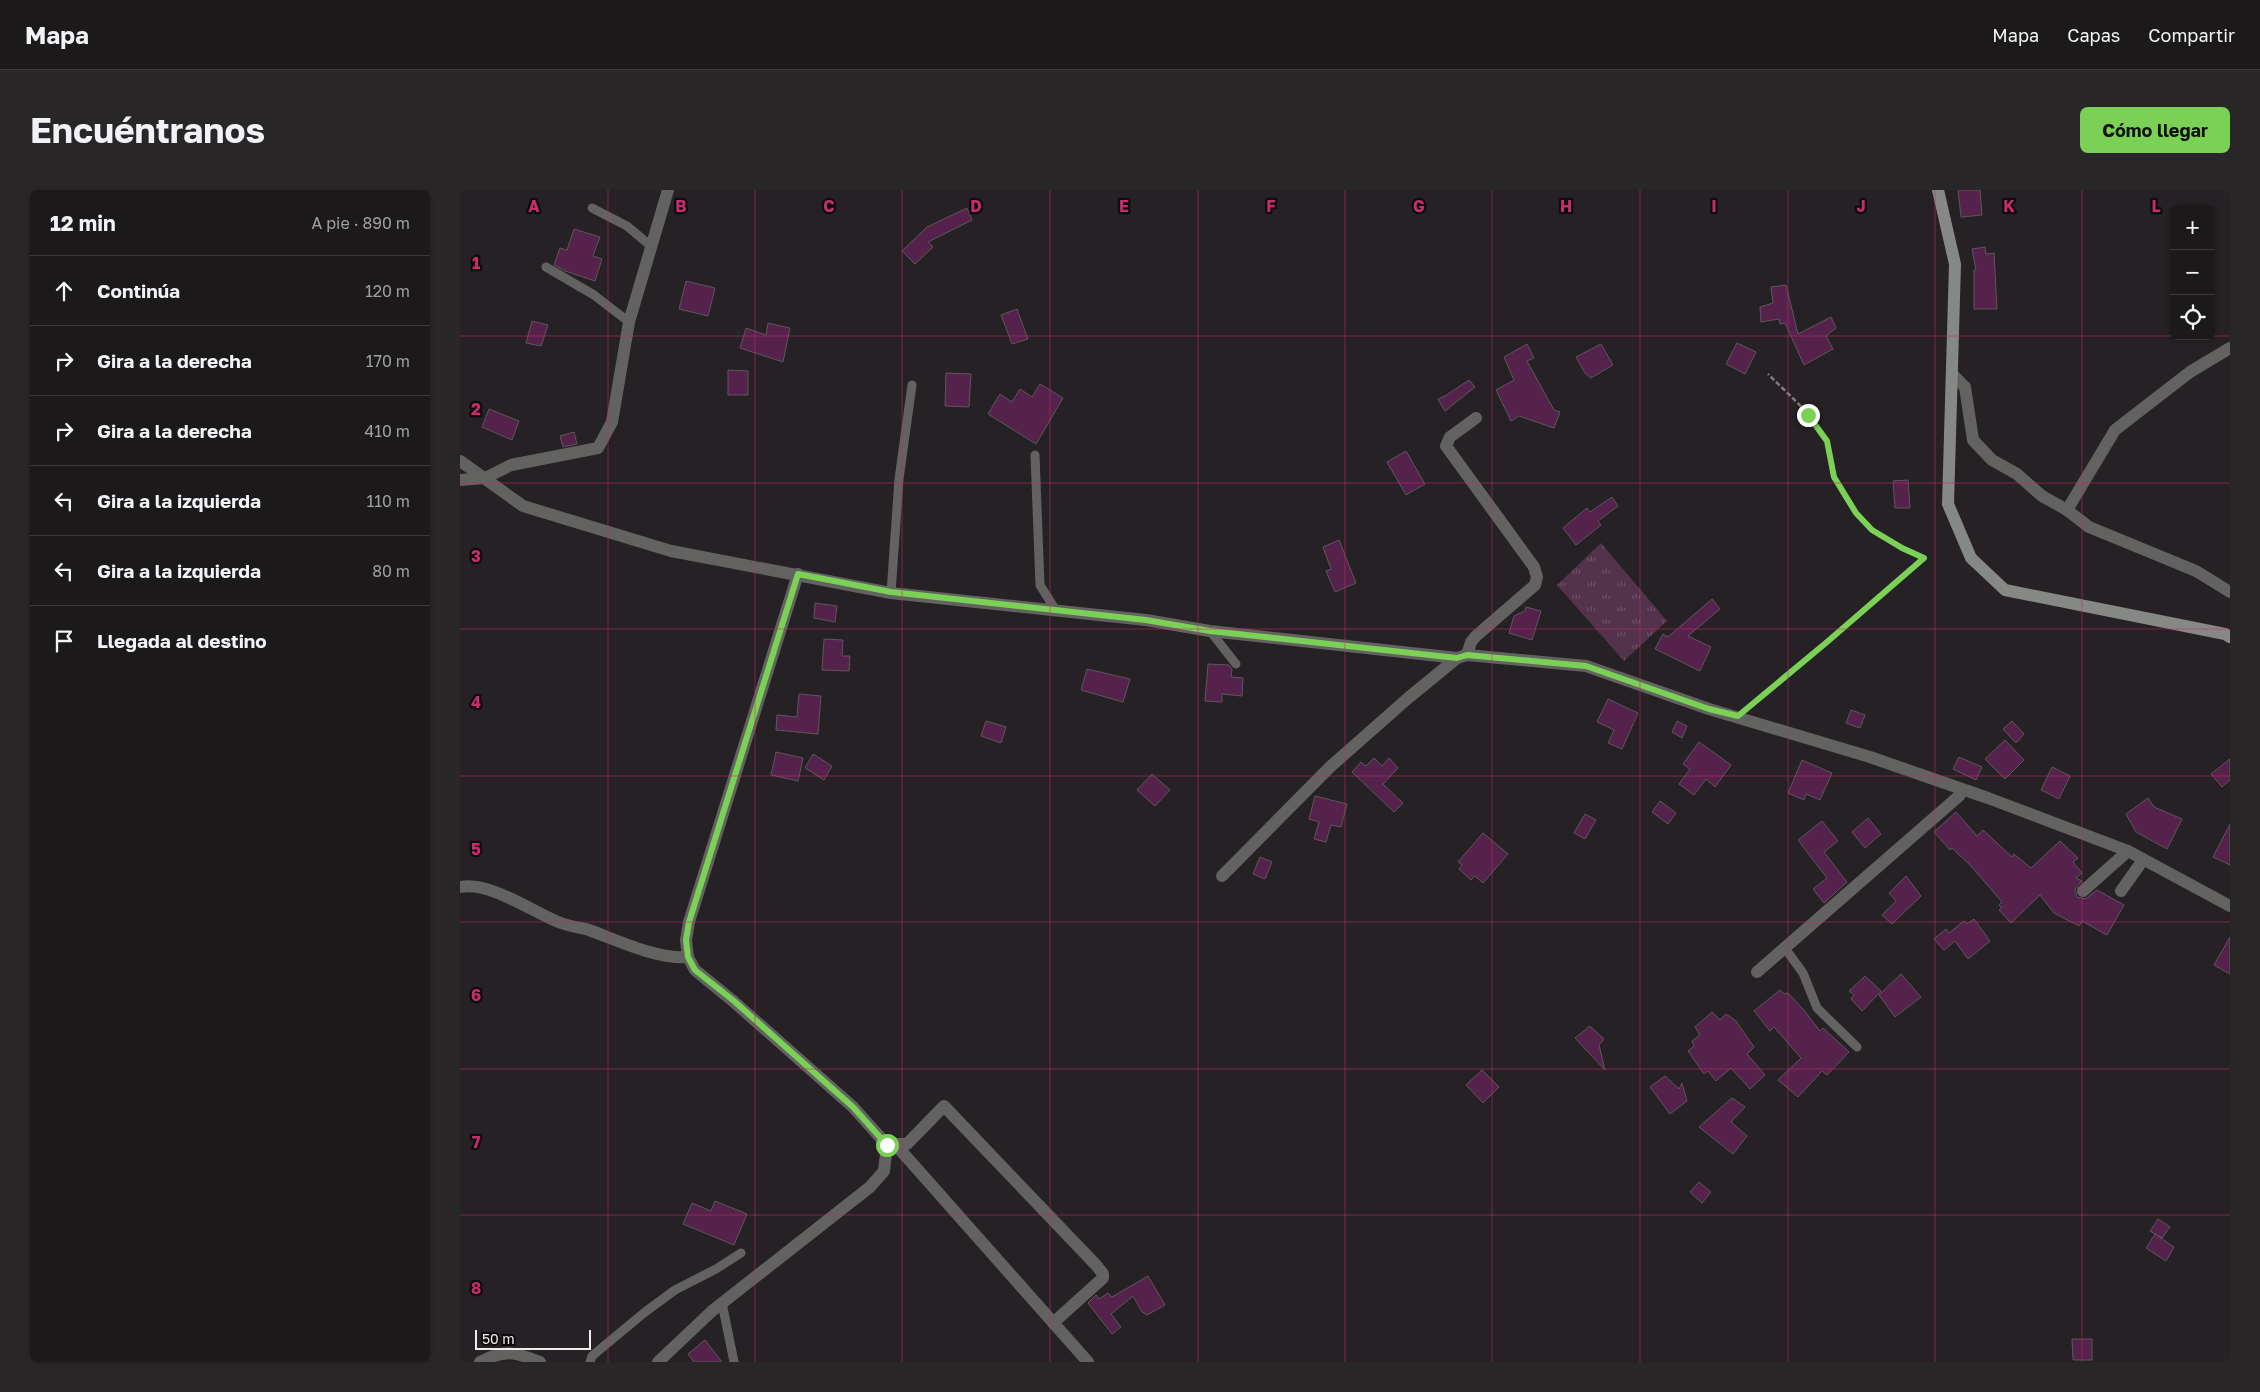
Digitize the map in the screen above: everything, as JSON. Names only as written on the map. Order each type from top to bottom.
[{"type":"main road","points":[[1938,190],[1955,264],[1948,504],[1971,558],[2005,590],[2224,634],[2230,637]]},
{"type":"street","points":[[460,480],[485,478],[511,465],[598,448],[612,422],[629,322],[668,190]]},
{"type":"street","points":[[2067,510],[2115,430],[2190,372],[2230,348]]},
{"type":"street","points":[[1952,374],[1966,387],[1973,440],[1992,460],[2017,474],[2042,496],[2067,510],[2089,526],[2196,571],[2230,592]]},
{"type":"street","points":[[1222,876],[1330,767],[1407,699],[1462,656],[1476,636],[1535,584],[1538,577],[1534,567],[1446,446],[1450,437],[1476,418]]},
{"type":"street","points":[[460,461],[523,506],[653,546],[891,592],[1146,620],[1210,631],[1462,656],[1586,666],[1709,709],[1738,716],[1870,757],[2128,851],[2230,906]]},
{"type":"street","points":[[798,574],[689,922],[686,940],[688,957],[695,970],[734,1001],[853,1107],[891,1144],[1088,1362]]},
{"type":"street","points":[[1757,972],[1921,830],[1959,796],[1963,790]]},
{"type":"street","points":[[2083,891],[2128,851]]},
{"type":"street","points":[[2121,891],[2143,860]]},
{"type":"street","points":[[460,887],[466,886],[489,890],[558,922],[659,954],[680,958],[688,957]]},
{"type":"street","points":[[891,1144],[907,1144],[944,1106],[1096,1265],[1103,1274],[1103,1278],[1053,1324]]},
{"type":"street","points":[[658,1362],[722,1303],[870,1187],[884,1171],[891,1144]]},
{"type":"street","points":[[480,1362],[493,1355],[516,1352],[540,1362]]},
{"type":"lane","points":[[592,208],[627,226],[652,247]]},
{"type":"lane","points":[[546,267],[594,295],[629,322]]},
{"type":"lane","points":[[891,592],[899,479],[912,385]]},
{"type":"lane","points":[[1035,455],[1040,584],[1055,609]]},
{"type":"lane","points":[[1210,631],[1236,664]]},
{"type":"lane","points":[[1784,947],[1803,973],[1817,1008],[1857,1047]]},
{"type":"lane","points":[[590,1362],[592,1356],[645,1312],[676,1290],[716,1269],[741,1253]]},
{"type":"lane","points":[[722,1303],[734,1362]]},
{"type":"path","points":[[1738,716],[1924,558],[1902,548],[1872,530],[1856,513],[1834,477],[1827,441],[1808,415],[1768,374]]},
{"type":"green space","points":[[1601,543],[1667,621],[1624,661],[1557,585]]},
{"type":"building","points":[[1958,190],[1980,190],[1982,215],[1961,217]]},
{"type":"building","points":[[967,208],[972,220],[928,242],[933,247],[915,264],[902,251],[927,227]]},
{"type":"building","points":[[574,229],[600,237],[593,256],[602,259],[595,281],[565,271],[554,265],[560,248],[567,250]]},
{"type":"building","points":[[1985,247],[1986,254],[1994,253],[1997,309],[1974,309],[1974,270],[1976,270],[1972,249]]},
{"type":"building","points":[[686,281],[715,288],[708,316],[679,309]]},
{"type":"building","points":[[1786,285],[1798,334],[1831,317],[1836,328],[1826,336],[1833,349],[1804,365],[1785,323],[1780,324],[1779,319],[1761,322],[1760,307],[1773,303],[1771,287]]},
{"type":"building","points":[[1017,309],[1028,339],[1012,344],[1001,315]]},
{"type":"building","points":[[532,321],[548,325],[541,346],[526,343]]},
{"type":"building","points":[[768,323],[790,328],[783,362],[740,348],[746,328],[766,335]]},
{"type":"building","points":[[1737,343],[1756,352],[1745,374],[1726,364]]},
{"type":"building","points":[[1527,344],[1534,358],[1527,361],[1554,410],[1560,412],[1554,428],[1519,416],[1511,421],[1496,390],[1514,380],[1504,357]]},
{"type":"building","points":[[1601,344],[1613,365],[1591,378],[1585,373],[1576,357]]},
{"type":"building","points":[[728,370],[748,371],[748,395],[728,395]]},
{"type":"building","points":[[946,373],[971,374],[969,407],[945,406]]},
{"type":"building","points":[[1469,380],[1475,387],[1445,411],[1438,399]]},
{"type":"building","points":[[1040,384],[1063,398],[1036,444],[988,414],[1000,394],[1012,402],[1020,389],[1032,397]]},
{"type":"building","points":[[489,409],[519,421],[512,440],[482,427]]},
{"type":"building","points":[[574,432],[577,444],[563,447],[560,436]]},
{"type":"building","points":[[1406,451],[1425,484],[1406,495],[1387,462]]},
{"type":"building","points":[[1908,480],[1910,508],[1895,508],[1893,481]]},
{"type":"building","points":[[1612,497],[1618,506],[1598,521],[1601,525],[1576,545],[1563,528],[1587,508],[1590,512]]},
{"type":"building","points":[[1339,540],[1356,583],[1335,592],[1326,571],[1331,569],[1323,547]]},
{"type":"building","points":[[1712,599],[1720,609],[1688,636],[1711,647],[1700,671],[1655,649],[1663,634],[1668,637]]},
{"type":"building","points":[[815,603],[837,606],[835,622],[814,618]]},
{"type":"building","points":[[1526,607],[1541,611],[1532,640],[1509,633],[1514,616],[1525,611]]},
{"type":"building","points":[[824,639],[843,640],[842,656],[850,656],[849,671],[822,670]]},
{"type":"building","points":[[1208,664],[1229,665],[1232,669],[1231,677],[1243,678],[1242,696],[1222,694],[1222,702],[1205,701]]},
{"type":"building","points":[[1087,669],[1130,679],[1123,702],[1081,690]]},
{"type":"building","points":[[799,694],[821,696],[818,734],[776,730],[777,715],[797,717]]},
{"type":"building","points":[[1608,699],[1638,713],[1622,749],[1608,743],[1614,730],[1597,722]]},
{"type":"building","points":[[1851,710],[1865,715],[1860,728],[1846,723]]},
{"type":"building","points":[[986,721],[1006,727],[1001,743],[981,736]]},
{"type":"building","points":[[1677,721],[1687,726],[1682,738],[1672,732]]},
{"type":"building","points":[[2012,721],[2024,734],[2016,743],[2003,729]]},
{"type":"building","points":[[2005,740],[2024,760],[2005,779],[1985,759]]},
{"type":"building","points":[[1699,742],[1731,765],[1715,787],[1706,779],[1694,795],[1679,784],[1690,769],[1683,764]]},
{"type":"building","points":[[776,752],[803,758],[798,781],[771,775]]},
{"type":"building","points":[[813,754],[832,766],[824,780],[805,768]]},
{"type":"building","points":[[1959,757],[1982,767],[1976,780],[1953,769]]},
{"type":"building","points":[[1374,758],[1382,766],[1389,758],[1398,768],[1383,784],[1403,803],[1394,812],[1352,772],[1361,762],[1366,766]]},
{"type":"building","points":[[2230,759],[2230,780],[2222,787],[2211,774]]},
{"type":"building","points":[[1802,760],[1832,773],[1820,800],[1806,794],[1804,800],[1788,793]]},
{"type":"building","points":[[2052,767],[2070,776],[2059,799],[2041,790]]},
{"type":"building","points":[[1152,774],[1170,790],[1155,806],[1137,790]]},
{"type":"building","points":[[1315,796],[1347,804],[1341,827],[1331,825],[1326,842],[1314,839],[1319,822],[1309,819]]},
{"type":"building","points":[[2148,798],[2154,807],[2182,819],[2167,849],[2136,832],[2126,814]]},
{"type":"building","points":[[1660,801],[1676,813],[1668,824],[1652,812]]},
{"type":"building","points":[[1956,812],[1977,836],[1983,830],[2012,857],[2014,854],[2031,868],[2060,841],[2078,858],[2073,862],[2082,873],[2076,878],[2082,881],[2075,889],[2077,897],[2085,899],[2097,890],[2124,905],[2107,935],[2082,921],[2079,926],[2054,913],[2040,895],[2011,923],[1999,910],[2002,908],[1999,905],[2002,902],[1971,866],[1952,848],[1950,850],[1934,832]]},
{"type":"building","points":[[1585,814],[1596,820],[1585,839],[1574,833]]},
{"type":"building","points":[[1868,818],[1881,834],[1865,848],[1852,832]]},
{"type":"building","points":[[1822,821],[1838,841],[1824,852],[1847,882],[1824,903],[1813,889],[1827,878],[1798,840]]},
{"type":"building","points":[[2230,824],[2230,865],[2213,857]]},
{"type":"building","points":[[1483,833],[1508,854],[1483,883],[1475,876],[1471,880],[1459,869],[1462,865],[1458,862]]},
{"type":"building","points":[[1260,857],[1272,862],[1265,879],[1253,874]]},
{"type":"building","points":[[1906,876],[1921,896],[1892,924],[1882,915],[1896,901],[1889,893]]},
{"type":"building","points":[[1974,919],[1990,941],[1968,959],[1955,941],[1944,950],[1934,939],[1946,929],[1949,933],[1964,921],[1967,924]]},
{"type":"building","points":[[2230,937],[2230,974],[2214,965]]},
{"type":"building","points":[[1901,974],[1921,997],[1895,1017],[1879,995]]},
{"type":"building","points":[[1865,976],[1881,991],[1862,1011],[1851,999],[1854,995],[1849,991]]},
{"type":"building","points":[[1780,990],[1784,994],[1788,993],[1820,1031],[1823,1028],[1849,1052],[1827,1075],[1822,1071],[1798,1097],[1778,1080],[1801,1058],[1774,1027],[1770,1031],[1754,1011]]},
{"type":"building","points":[[1712,1012],[1720,1020],[1726,1014],[1736,1021],[1754,1047],[1747,1054],[1765,1075],[1750,1089],[1731,1068],[1716,1081],[1708,1071],[1704,1074],[1688,1051],[1694,1046],[1692,1041],[1700,1035],[1695,1027]]},
{"type":"building","points":[[1590,1026],[1604,1039],[1599,1045],[1605,1070],[1575,1038]]},
{"type":"building","points":[[1482,1070],[1499,1087],[1483,1103],[1466,1085]]},
{"type":"building","points":[[1665,1076],[1679,1089],[1682,1083],[1687,1101],[1670,1114],[1650,1087]]},
{"type":"building","points":[[1732,1098],[1745,1107],[1731,1122],[1747,1136],[1733,1154],[1699,1127]]},
{"type":"building","points":[[1699,1182],[1711,1192],[1702,1203],[1690,1192]]},
{"type":"building","points":[[715,1201],[747,1214],[734,1245],[683,1224],[692,1203],[711,1211]]},
{"type":"building","points":[[2158,1219],[2170,1227],[2162,1238],[2150,1231]]},
{"type":"building","points":[[2155,1234],[2174,1247],[2166,1261],[2146,1248]]},
{"type":"building","points":[[1148,1276],[1165,1305],[1147,1315],[1142,1312],[1133,1296],[1111,1314],[1121,1327],[1112,1334],[1088,1303],[1096,1295],[1099,1299],[1108,1293],[1112,1297]]},
{"type":"building","points":[[2072,1339],[2092,1339],[2092,1360],[2073,1360]]},
{"type":"building","points":[[705,1340],[722,1362],[694,1362],[688,1354]]},
{"type":"route","points":[[887,1145],[853,1107],[734,1001],[695,970],[688,957],[686,940],[689,922],[798,574],[891,592],[1146,620],[1210,631],[1457,658],[1467,655],[1586,666],[1709,709],[1738,716],[1924,558],[1902,548],[1872,530],[1856,513],[1834,477],[1827,441],[1808,415]]}]
